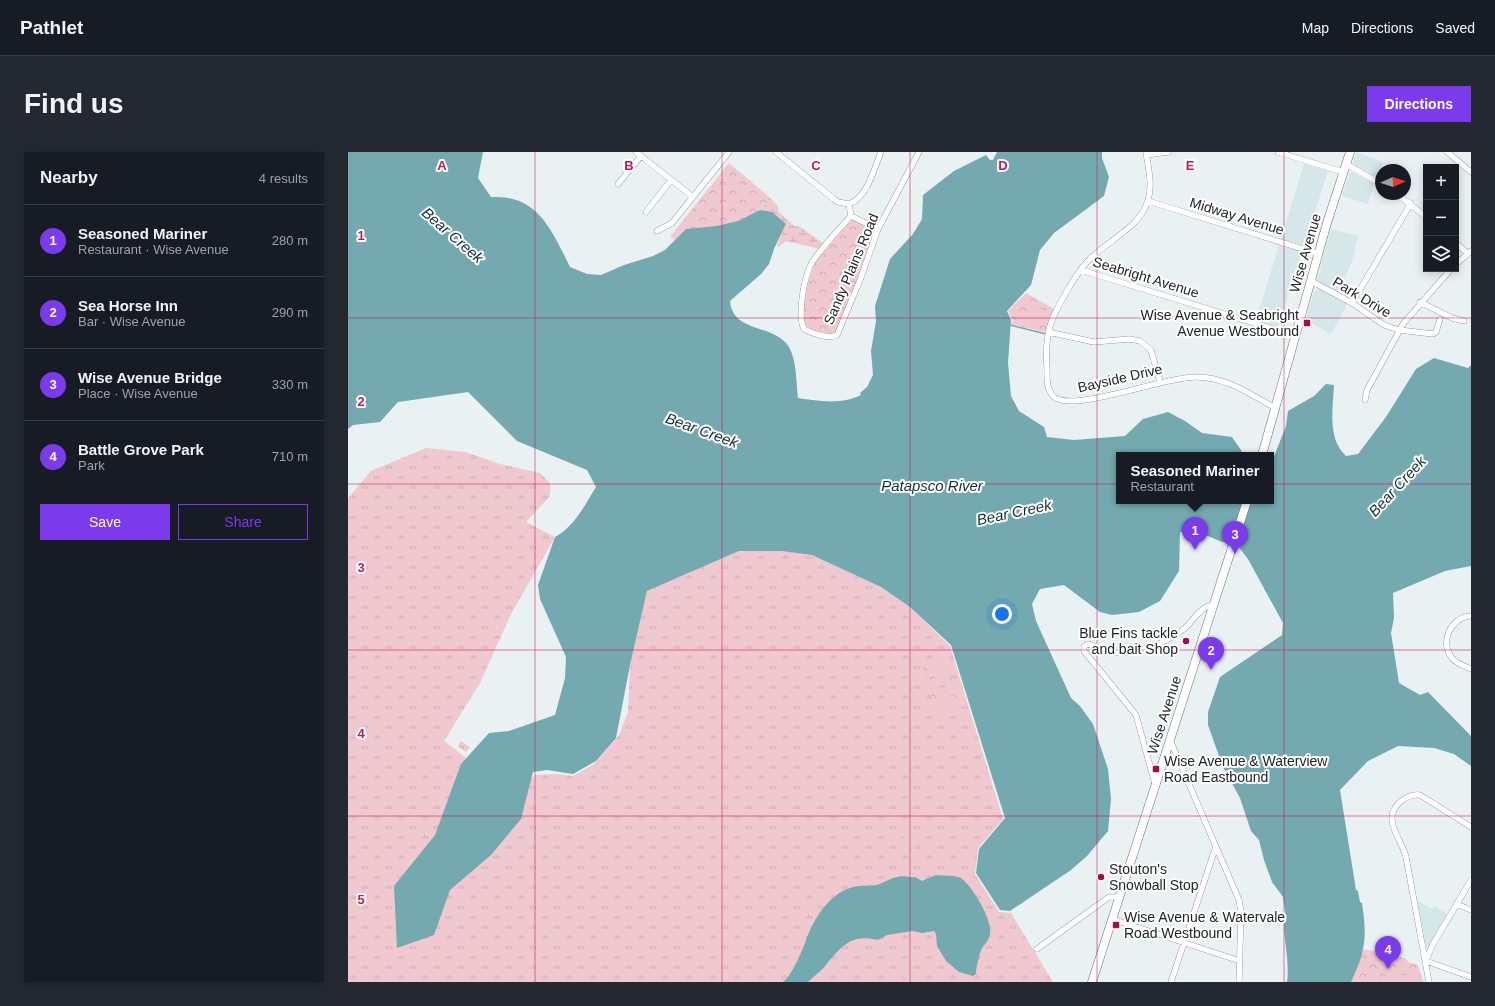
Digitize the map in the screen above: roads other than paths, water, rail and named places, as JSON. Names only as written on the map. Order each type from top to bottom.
[{"type":"main road","name":"Wise Avenue","points":[[1263,452],[1311,281],[1350,152]]},
{"type":"main road","name":"Wise Avenue","points":[[1092,982],[1246,504]]},
{"type":"street","points":[[657,231],[672,223],[729,152]]},
{"type":"street","points":[[776,152],[834,200],[848,204],[855,202],[861,196],[881,152]]},
{"type":"street","name":"Sandy Plains Road","points":[[851,216],[811,266],[801,304],[800,317],[804,329],[829,337],[837,335],[860,280],[878,229],[919,152]]},
{"type":"street","points":[[1146,154],[1169,152]]},
{"type":"street","points":[[1278,152],[1345,168],[1375,181]]},
{"type":"street","points":[[1447,152],[1471,172]]},
{"type":"street","points":[[618,184],[638,154],[693,197]]},
{"type":"street","name":"Bayside Drive","points":[[1146,154],[1150,189],[1148,201],[1138,218],[1089,260],[1081,270],[1053,318],[1048,332],[1046,355],[1050,390],[1058,399],[1069,402],[1189,377],[1212,378],[1233,384],[1276,408]]},
{"type":"street","points":[[646,212],[671,180]]},
{"type":"street","points":[[1406,200],[1423,214]]},
{"type":"street","name":"Midway Avenue","points":[[1148,201],[1319,254]]},
{"type":"street","points":[[1352,303],[1411,203]]},
{"type":"street","points":[[848,204],[851,216],[878,229]]},
{"type":"street","points":[[1459,245],[1469,252],[1459,261]]},
{"type":"street","name":"Seabright Avenue","points":[[1081,270],[1296,336]]},
{"type":"street","points":[[1365,400],[1367,390],[1399,330],[1420,302],[1448,272]]},
{"type":"street","name":"Park Drive","points":[[1311,281],[1352,303],[1378,322],[1399,330],[1433,334],[1436,332],[1440,319]]},
{"type":"street","points":[[1420,302],[1452,318],[1464,321]]},
{"type":"street","points":[[1048,332],[1094,342],[1130,339],[1140,341],[1150,350],[1160,382]]},
{"type":"street","points":[[1155,784],[1136,715],[1084,651],[1084,646],[1089,644],[1108,652],[1150,647],[1175,635],[1185,628],[1205,608],[1213,606]]},
{"type":"street","points":[[1471,616],[1464,617],[1454,623],[1448,633],[1446,642],[1452,659],[1471,669]]},
{"type":"street","points":[[1170,740],[1240,906],[1239,982]]},
{"type":"street","points":[[1429,982],[1406,857],[1402,843],[1392,825],[1392,813],[1396,806],[1405,798],[1420,795],[1471,826]]},
{"type":"street","points":[[1171,982],[1216,846]]},
{"type":"street","points":[[1426,961],[1432,946],[1471,880]]},
{"type":"street","points":[[1037,949],[1109,898],[1119,897]]},
{"type":"street","points":[[1456,904],[1471,910]]},
{"type":"street","points":[[1112,919],[1240,961]]},
{"type":"street","points":[[1426,961],[1471,977]]},
{"type":"water","name":"Patapsco River","points":[[348,152],[483,152],[478,178],[491,197],[516,200],[536,212],[550,229],[570,267],[587,274],[601,275],[624,265],[653,256],[665,250],[686,229],[716,226],[738,221],[760,210],[772,212],[786,224],[774,249],[769,264],[761,274],[730,301],[733,311],[738,319],[746,324],[774,334],[782,339],[789,347],[794,359],[798,398],[838,401],[861,395],[860,393],[867,387],[873,375],[871,351],[876,321],[875,306],[890,259],[913,234],[922,219],[923,195],[954,171],[986,155],[990,160],[993,160],[997,152],[1102,152],[1102,158],[1109,177],[1104,196],[1054,233],[1040,250],[1031,285],[1007,311],[1011,320],[1008,363],[1011,396],[1019,411],[1044,427],[1047,437],[1074,440],[1125,436],[1143,419],[1168,412],[1185,421],[1202,433],[1232,437],[1242,452],[1116,452],[1116,504],[1274,504],[1274,456],[1286,426],[1288,411],[1314,396],[1326,384],[1334,385],[1332,423],[1336,441],[1346,456],[1358,454],[1386,417],[1416,369],[1434,358],[1468,368],[1471,365],[1471,566],[1445,571],[1393,593],[1394,618],[1391,633],[1399,683],[1420,695],[1428,692],[1471,736],[1471,766],[1454,754],[1434,748],[1398,746],[1368,761],[1340,790],[1356,890],[1358,891],[1360,902],[1362,903],[1365,934],[1360,961],[1351,982],[1287,982],[1288,966],[1284,926],[1284,918],[1286,918],[1283,897],[1272,882],[1259,840],[1251,831],[1240,798],[1223,767],[1208,725],[1208,712],[1220,677],[1282,635],[1283,623],[1248,559],[1234,541],[1222,542],[1208,536],[1180,532],[1179,571],[1160,601],[1139,612],[1112,615],[1100,612],[1064,585],[1040,589],[1032,604],[1036,621],[1071,698],[1080,706],[1093,724],[1108,769],[1111,799],[1108,831],[1087,856],[1071,870],[1010,911],[1000,910],[976,873],[979,849],[1005,818],[951,645],[910,607],[881,587],[812,555],[781,551],[739,551],[647,591],[630,665],[616,738],[596,761],[573,774],[547,770],[533,772],[521,819],[491,855],[450,890],[434,935],[397,948],[394,886],[435,835],[461,764],[489,733],[509,731],[555,715],[565,678],[566,657],[540,599],[538,585],[555,537],[574,521],[596,487],[587,470],[517,441],[468,392],[398,402],[380,422],[353,425],[348,429]]},
{"type":"water","points":[[936,875],[961,878],[971,888],[985,912],[990,928],[990,934],[988,941],[981,950],[976,974],[973,976],[959,972],[946,961],[937,946],[936,934],[934,931],[922,933],[913,931],[887,935],[878,940],[860,938],[853,940],[841,948],[808,982],[783,982],[796,964],[817,917],[836,895],[853,887],[877,885],[899,876],[915,877],[922,881]]},
{"type":"waterway","points":[[1010,325],[1046,334]]},
{"type":"place","name":"Wise Avenue & Seabright Avenue Westbound","points":[[1307,323]]},
{"type":"place","name":"Seasoned Mariner","points":[[1195,550]]},
{"type":"place","name":"Wise Avenue Bridge","points":[[1235,554]]},
{"type":"place","name":"Blue Fins tackle and bait Shop","points":[[1186,641]]},
{"type":"place","name":"Sea Horse Inn","points":[[1211,670]]},
{"type":"place","name":"Wise Avenue & Waterview Road Eastbound","points":[[1156,769]]},
{"type":"place","name":"Stouton's Snowball Stop","points":[[1101,877]]},
{"type":"place","name":"Wise Avenue & Watervale Road Westbound","points":[[1116,925]]},
{"type":"place","name":"Battle Grove Park","points":[[1388,969]]},
{"type":"water label","name":"Bear Creek","points":[[453,235]]},
{"type":"water label","name":"Bear Creek","points":[[702,430]]},
{"type":"water label","name":"Bear Creek","points":[[1397,486]]},
{"type":"water label","name":"Bear Creek","points":[[1014,512]]}]
